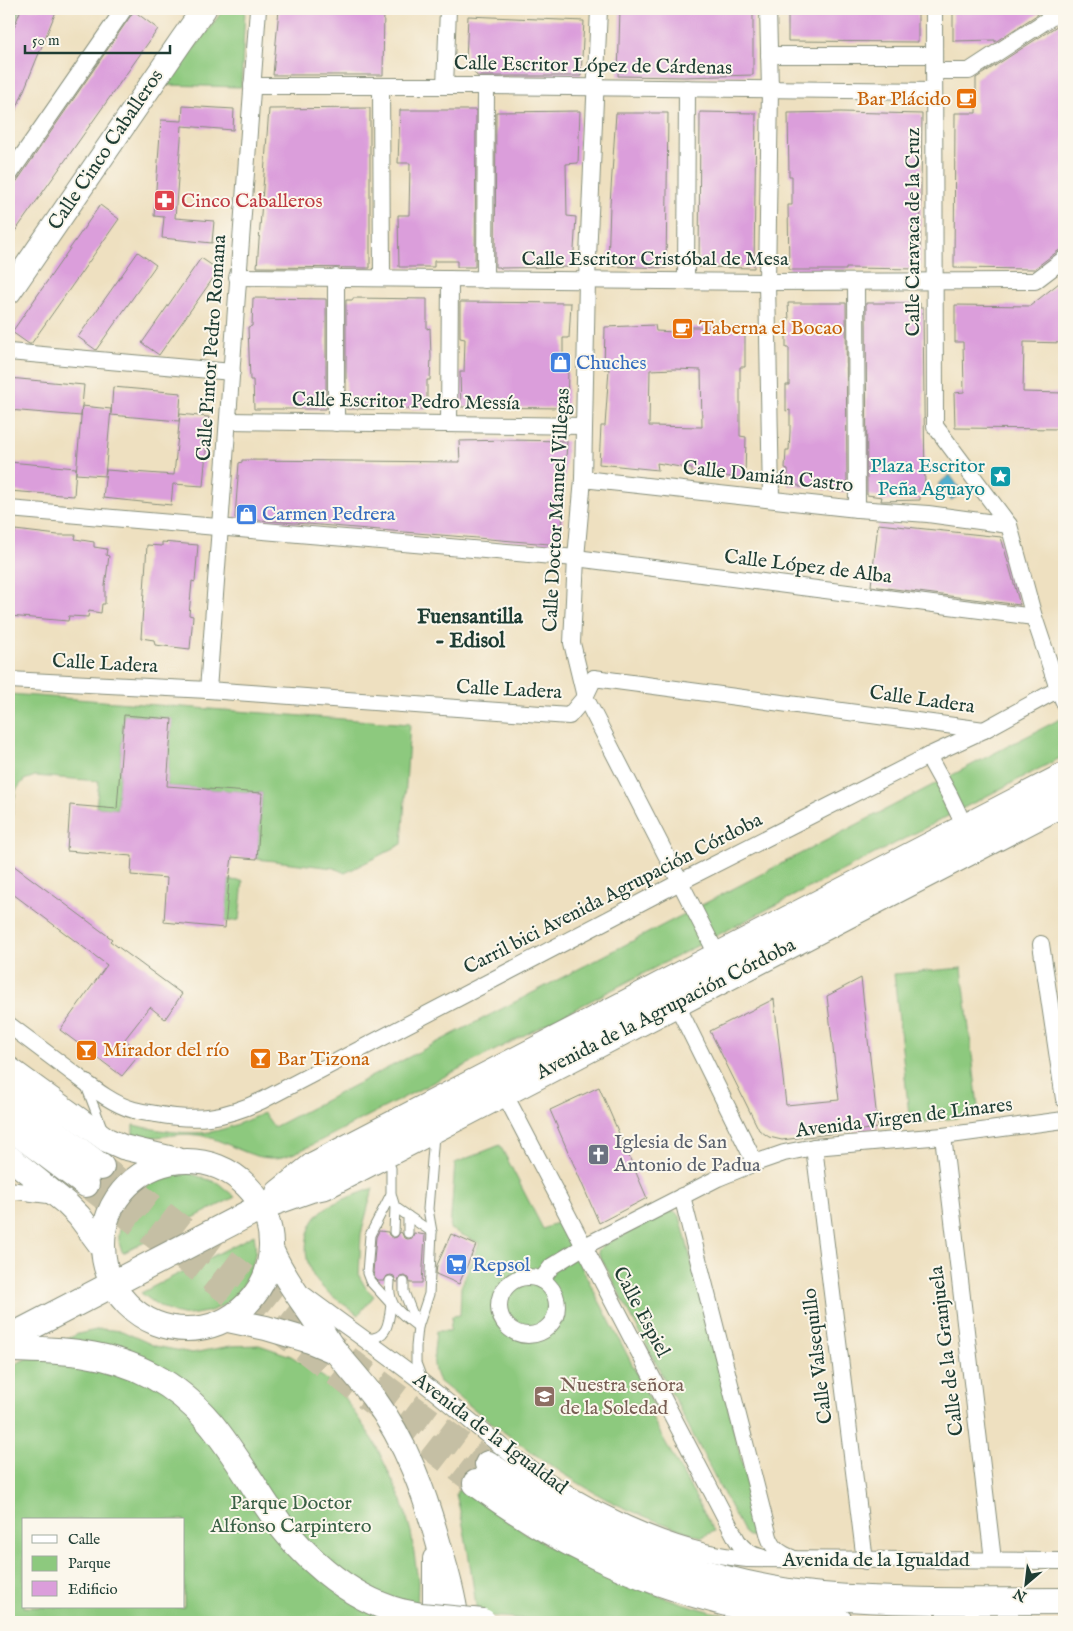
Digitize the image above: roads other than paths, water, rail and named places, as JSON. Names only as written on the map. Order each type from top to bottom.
[{"type":"main road","name":"Calle Cinco Caballeros","points":[[9,292],[204,9]]},
{"type":"main road","name":"Avenida de la Agrupación Córdoba","points":[[724,966],[965,828],[1064,776]]},
{"type":"main road","name":"Avenida de la Agrupación Córdoba","points":[[263,1206],[314,1165],[1064,803]]},
{"type":"main road","name":"Avenida de la Agrupación Córdoba","points":[[9,1338],[263,1206],[325,1186],[504,1093],[671,993]]},
{"type":"main road","points":[[9,1069],[107,1140],[123,1147],[179,1161],[204,1162],[227,1171],[247,1186],[263,1206],[271,1228],[272,1251],[268,1272],[259,1291],[245,1307],[228,1320],[202,1328],[175,1329],[149,1320],[127,1305],[112,1284],[105,1266],[102,1247],[105,1222],[116,1199],[132,1180],[154,1167],[179,1161]]},
{"type":"main road","points":[[9,1098],[93,1175],[9,1126]]},
{"type":"main road","points":[[9,1157],[59,1197],[79,1216],[102,1247]]},
{"type":"main road","points":[[272,1251],[291,1286],[336,1352],[374,1398],[398,1435],[418,1477],[434,1527],[454,1599],[457,1622]]},
{"type":"main road","points":[[228,1320],[266,1328],[310,1341],[336,1352]]},
{"type":"main road","points":[[9,1349],[64,1350],[116,1360],[134,1367],[171,1387],[185,1397],[212,1425],[234,1453],[267,1506],[302,1550],[332,1576],[365,1598],[401,1612],[421,1616],[483,1622]]},
{"type":"main road","name":"Avenida de la Igualdad","points":[[840,1622],[811,1620],[725,1603],[652,1580],[616,1566],[558,1537],[500,1501],[482,1474],[518,1485],[548,1504],[622,1543],[657,1558],[732,1580],[822,1596],[880,1599],[1064,1601]]},
{"type":"main road","points":[[434,1527],[435,1622]]},
{"type":"street","points":[[9,175],[124,9]]},
{"type":"street","name":"Calle Pintor Pedro Romana","points":[[208,690],[258,9]]},
{"type":"street","points":[[445,86],[448,9]]},
{"type":"street","name":"Calle Doctor Manuel Villegas","points":[[599,9],[587,280],[583,479],[576,558],[572,643],[585,697],[724,966]]},
{"type":"street","points":[[768,9],[770,89],[767,282],[771,498]]},
{"type":"street","name":"Calle Caravaca de la Cruz","points":[[934,9],[935,426],[1009,524]]},
{"type":"street","points":[[769,55],[934,63],[969,71],[1064,9]]},
{"type":"street","name":"Calle Escritor López de Cárdenas","points":[[252,86],[486,86],[934,91]]},
{"type":"street","points":[[381,86],[382,277]]},
{"type":"street","points":[[485,280],[486,86]]},
{"type":"street","points":[[686,281],[687,88]]},
{"type":"street","name":"Calle Escritor Cristóbal de Mesa","points":[[237,277],[767,282],[1035,282],[1064,259]]},
{"type":"street","points":[[336,277],[336,422]]},
{"type":"street","points":[[449,424],[450,279]]},
{"type":"street","points":[[856,282],[857,509]]},
{"type":"street","points":[[9,352],[232,372]]},
{"type":"street","name":"Calle Escritor Pedro Messía","points":[[229,422],[583,426]]},
{"type":"street","name":"Calle Damián Castro","points":[[583,479],[1009,524]]},
{"type":"street","name":"Calle López de Alba","points":[[9,509],[576,558],[1034,617]]},
{"type":"street","points":[[1009,524],[1034,617],[1062,692]]},
{"type":"street","name":"Calle Ladera","points":[[9,680],[208,690],[569,716],[585,697],[594,678],[984,730]]},
{"type":"street","name":"Carril bici Avenida Agrupación Córdoba","points":[[9,1024],[85,1082],[107,1097],[134,1110],[175,1118],[204,1118],[218,1117],[247,1108],[680,882],[928,756],[1062,692]]},
{"type":"street","points":[[928,756],[965,828]]},
{"type":"street","points":[[1041,944],[1064,1099]]},
{"type":"street","points":[[671,993],[755,1163]]},
{"type":"street","name":"Calle Espiel","points":[[504,1093],[741,1547],[752,1555],[772,1559]]},
{"type":"street","name":"Avenida Virgen de Linares","points":[[541,1280],[552,1266],[583,1247],[682,1196],[755,1163],[784,1153],[814,1147],[943,1136],[1064,1120]]},
{"type":"street","name":"Calle de la Granjuela","points":[[943,1136],[993,1560]]},
{"type":"street","name":"Calle Valsequillo","points":[[814,1147],[865,1561]]},
{"type":"street","points":[[9,1190],[59,1197]]},
{"type":"street","points":[[682,1196],[771,1543],[780,1553],[804,1560]]},
{"type":"street","name":"Avenida de la Igualdad","points":[[291,1286],[426,1385],[518,1460],[541,1476],[591,1506],[647,1532],[701,1552],[726,1557],[804,1560],[1064,1561]]},
{"type":"lane","points":[[85,1082],[107,1140]]},
{"type":"lane","points":[[426,1385],[420,1376],[416,1364],[418,1327],[428,1294],[432,1232],[428,1209],[433,1138],[435,1132],[444,1124]]},
{"type":"lane","points":[[373,1161],[387,1162],[391,1168],[391,1194],[395,1206],[394,1232]]},
{"type":"lane","points":[[391,1194],[370,1235],[368,1273],[370,1282],[418,1327]]},
{"type":"lane","points":[[395,1206],[432,1232]]},
{"type":"lane","points":[[408,1216],[408,1233]]},
{"type":"lane","points":[[360,1337],[372,1338],[385,1332],[392,1304],[389,1289],[390,1282]]},
{"type":"lane","points":[[404,1282],[404,1292],[418,1327]]},
{"type":"water","points":[[950,475],[963,493],[951,500],[938,484]]},
{"type":"tunnel","points":[[101,1167],[247,1278],[357,1366],[488,1464]]},
{"type":"tunnel","points":[[86,1184],[476,1483]]},
{"type":"place","name":"Bar Plácido","points":[[967,99]]},
{"type":"place","name":"Cinco Caballeros","points":[[165,201]]},
{"type":"place","name":"Taberna el Bocao","points":[[683,328]]},
{"type":"place","name":"Chuches","points":[[560,363]]},
{"type":"place","name":"Plaza Escritor Peña Aguayo","points":[[1001,477]]},
{"type":"place","name":"Carmen Pedrera","points":[[246,514]]},
{"type":"place","name":"Mirador del río","points":[[87,1050]]},
{"type":"place","name":"Bar Tizona","points":[[261,1059]]},
{"type":"place","name":"Iglesia de San Antonio de Padua","points":[[598,1154]]},
{"type":"place","name":"Repsol","points":[[456,1265]]},
{"type":"place","name":"Nuestra señora de la Soledad","points":[[544,1397]]},
{"type":"district","name":"Fuensantilla - Edisol","points":[[470,629]]},
{"type":"park label","name":"Parque Doctor Alfonso Carpintero","points":[[291,1514]]}]
